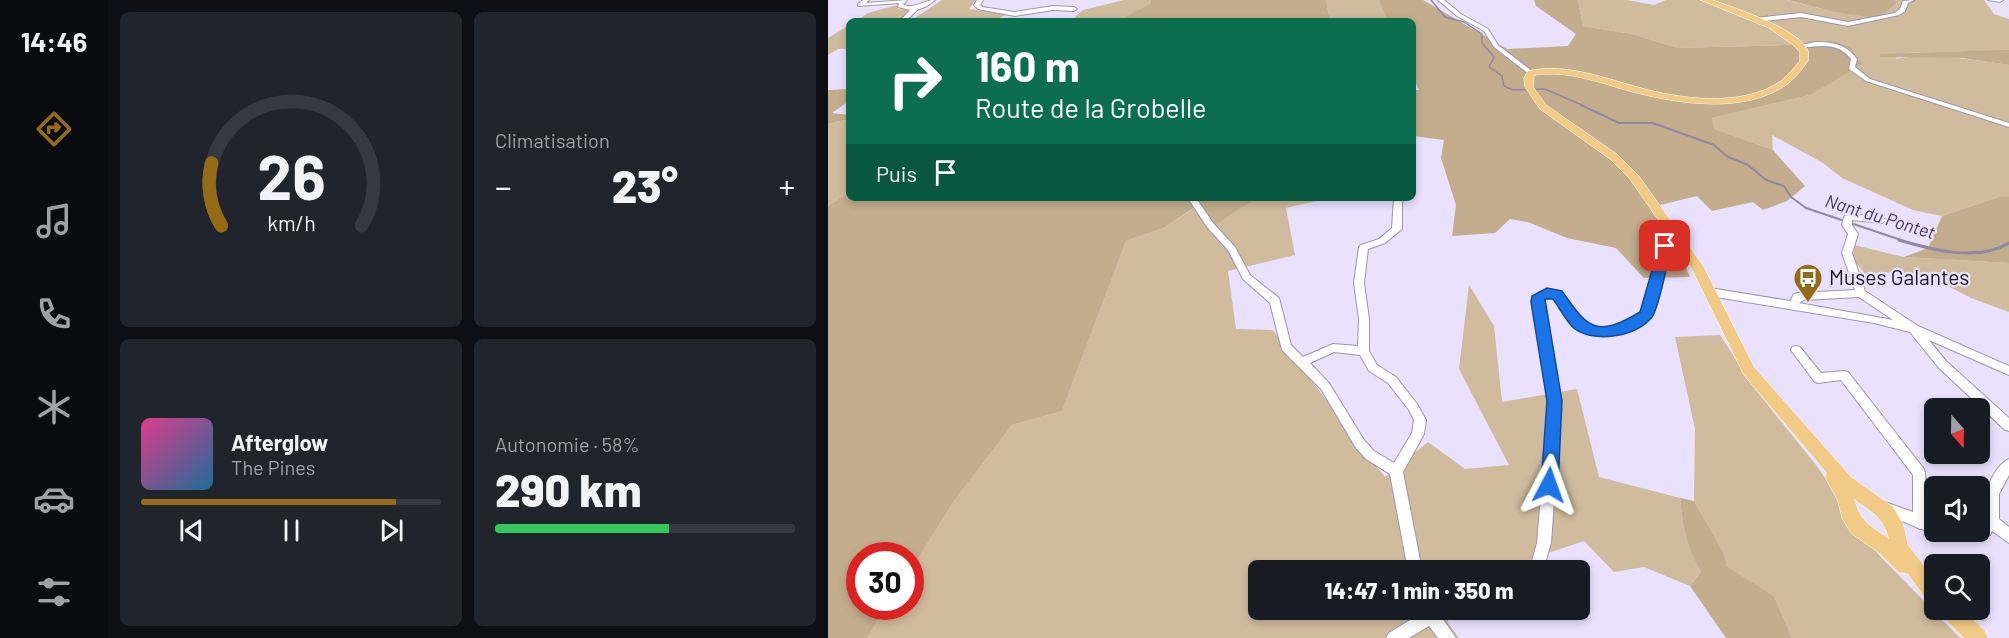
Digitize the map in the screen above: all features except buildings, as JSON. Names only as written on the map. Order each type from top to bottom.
[{"type":"main road","points":[[1705,0],[1756,20],[1800,46],[1804,51],[1804,61],[1792,75],[1774,88],[1742,98],[1711,100],[1672,97],[1582,75],[1552,72],[1532,73],[1528,78],[1530,89],[1542,107],[1595,143],[1627,170],[1697,266],[1749,370],[1845,482],[1890,517],[1900,549],[1924,581]]},
{"type":"main road","points":[[1804,432],[1850,509],[1854,522],[1924,585]]},
{"type":"main road","points":[[1850,509],[1855,503],[1873,504]]},
{"type":"main road","points":[[1872,537],[1888,537],[1894,530]]},
{"type":"main road","points":[[1960,620],[1978,638]]},
{"type":"street","points":[[866,0],[860,5],[903,1]]},
{"type":"street","points":[[906,18],[915,8],[932,0]]},
{"type":"street","points":[[980,0],[977,5],[980,8],[1014,14],[1053,8],[1074,9]]},
{"type":"street","points":[[1441,0],[1459,15],[1486,30],[1496,46],[1532,73]]},
{"type":"street","points":[[1756,20],[1801,15],[1836,23],[1854,24],[1898,14],[1903,10],[1905,2],[1911,0]]},
{"type":"street","points":[[1990,0],[2000,0]]},
{"type":"street","points":[[903,1],[900,6],[902,8],[915,8]]},
{"type":"street","points":[[1007,18],[1014,14]]},
{"type":"street","points":[[1800,46],[1830,44],[1840,47],[1854,59],[1851,68],[1868,80],[2009,124]]},
{"type":"street","points":[[1193,201],[1210,225],[1232,249],[1246,277],[1275,301],[1286,347],[1325,386],[1360,444],[1370,455],[1396,471]]},
{"type":"street","points":[[1398,201],[1397,229],[1382,241],[1364,247],[1359,283],[1364,319],[1363,351],[1373,368],[1392,380],[1420,420],[1418,434],[1396,471],[1413,560]]},
{"type":"street","points":[[1856,210],[1882,221],[1851,216],[1847,222],[1853,234],[1847,253],[1861,294]]},
{"type":"street","points":[[1539,560],[1544,543],[1555,401],[1537,299],[1542,294],[1558,295],[1577,324],[1589,331],[1607,332],[1635,324],[1648,310],[1667,239],[1676,236]]},
{"type":"street","points":[[1710,292],[1874,319],[1914,329],[1942,364],[2009,426]]},
{"type":"street","points":[[1792,306],[1798,297],[1861,294],[1914,329],[2009,371]]},
{"type":"street","points":[[1302,362],[1333,348],[1363,351]]},
{"type":"street","points":[[1796,350],[1818,378],[1844,375],[1919,473],[1920,523]]},
{"type":"street","points":[[2009,465],[1995,484],[1990,501],[1993,516],[1991,521],[2009,536]]},
{"type":"street","points":[[1873,504],[1924,524]]},
{"type":"street","points":[[1894,530],[1904,522],[1920,523]]},
{"type":"street","points":[[1394,638],[1420,620]]},
{"type":"street","points":[[1438,620],[1448,638]]},
{"type":"shaded area","points":[[942,0],[976,0],[969,9],[1007,14],[1000,18],[915,18]]},
{"type":"shaded area","points":[[1124,0],[1151,0],[1151,3],[1124,18],[1074,18],[1083,10]]},
{"type":"shaded area","points":[[1151,0],[1326,0],[1329,18],[1124,18],[1151,3]]},
{"type":"shaded area","points":[[1326,0],[1379,0],[1386,18],[1329,18]]},
{"type":"shaded area","points":[[1379,0],[1423,0],[1507,49],[1568,46],[1576,34],[1536,6],[1534,0],[1578,0],[1583,26],[1632,34],[1678,48],[1787,45],[1830,40],[1850,47],[1862,64],[1810,95],[1712,118],[1715,129],[1773,150],[1805,186],[1787,201],[1763,210],[1753,202],[1712,211],[1697,196],[1660,205],[1690,277],[1644,278],[1616,248],[1567,238],[1528,222],[1510,219],[1495,233],[1452,236],[1456,205],[1441,158],[1444,140],[1416,136],[1416,90],[1419,90],[1416,84],[1416,18],[1386,18]]},
{"type":"shaded area","points":[[1578,0],[1627,0],[1654,5],[1666,0],[1787,0],[1834,12],[1883,15],[1898,2],[1895,0],[1984,0],[1994,14],[2009,19],[2009,50],[1903,53],[1895,59],[1923,56],[2009,65],[2009,197],[1999,197],[1942,216],[1913,210],[1842,178],[1823,163],[1772,135],[1773,150],[1715,129],[1712,118],[1810,95],[1830,40],[1787,45],[1678,48],[1632,34],[1583,26]]},
{"type":"shaded area","points":[[1788,0],[1895,0],[1898,2],[1883,15],[1869,17],[1834,12]]},
{"type":"shaded area","points":[[897,5],[898,9],[912,10],[903,18],[860,18],[868,13]]},
{"type":"shaded area","points":[[846,27],[846,49],[838,49],[828,55],[828,38]]},
{"type":"shaded area","points":[[2009,50],[2009,65],[1962,58],[1880,57],[1880,54]]},
{"type":"shaded area","points":[[846,89],[846,103],[832,113],[846,115],[846,120],[828,124],[828,90]]},
{"type":"shaded area","points":[[846,120],[846,194],[828,206],[828,124]]},
{"type":"shaded area","points":[[846,194],[846,201],[1252,201],[1215,225],[1199,204],[1164,228],[1126,241],[1062,411],[1012,425],[954,501],[924,549],[924,542],[846,542],[846,620],[878,620],[867,638],[828,638],[828,206]]},
{"type":"shaded area","points":[[1999,197],[2009,197],[2009,263],[1904,257],[1928,248],[1942,216]]},
{"type":"shaded area","points":[[1252,201],[1316,201],[1286,208],[1295,255],[1228,271],[1236,329],[1273,330],[1385,477],[1428,442],[1465,469],[1509,465],[1459,369],[1469,285],[1494,326],[1502,402],[1577,389],[1599,477],[1680,498],[1686,536],[1701,572],[1690,586],[1644,567],[1614,572],[1584,541],[1530,560],[1248,560],[1248,620],[1448,620],[1459,638],[867,638],[878,620],[924,620],[924,549],[954,501],[1012,425],[1062,411],[1126,241],[1164,228],[1200,204],[1215,224]]},
{"type":"shaded area","points":[[1854,245],[1904,257],[2009,263],[2009,312],[1971,298],[1927,275],[1881,272],[1866,275],[1853,259]]},
{"type":"shaded area","points":[[1720,335],[1755,389],[1816,465],[1878,554],[1924,601],[1924,620],[1942,620],[1960,638],[1792,638],[1774,596],[1725,566],[1724,553],[1694,501],[1695,429],[1675,337]]},
{"type":"shaded area","points":[[1680,498],[1694,501],[1724,553],[1726,566],[1774,596],[1792,638],[1726,638],[1690,586],[1701,572],[1686,536]]},
{"type":"waterway","name":"Nant du Pontet","points":[[1431,0],[1445,17],[1464,22],[1482,34],[1482,43],[1494,57],[1489,67],[1502,76],[1504,86],[1513,90],[1545,89],[1584,106]]},
{"type":"waterway","name":"Nant du Pontet","points":[[1581,105],[1619,123],[1653,123],[1714,145],[1728,157],[1748,165],[1766,180],[1784,186],[1791,197],[1806,208],[1904,241]]},
{"type":"waterway","name":"Nant du Pontet","points":[[1899,240],[1940,250],[1969,253],[1996,249],[2009,243]]},
{"type":"place","name":"Muses Galantes","points":[[1808,304]]},
{"type":"route","points":[[1549,485],[1555,401],[1537,299],[1547,293],[1558,295],[1577,324],[1589,331],[1607,332],[1635,324],[1646,315],[1652,302],[1665,246]]}]
